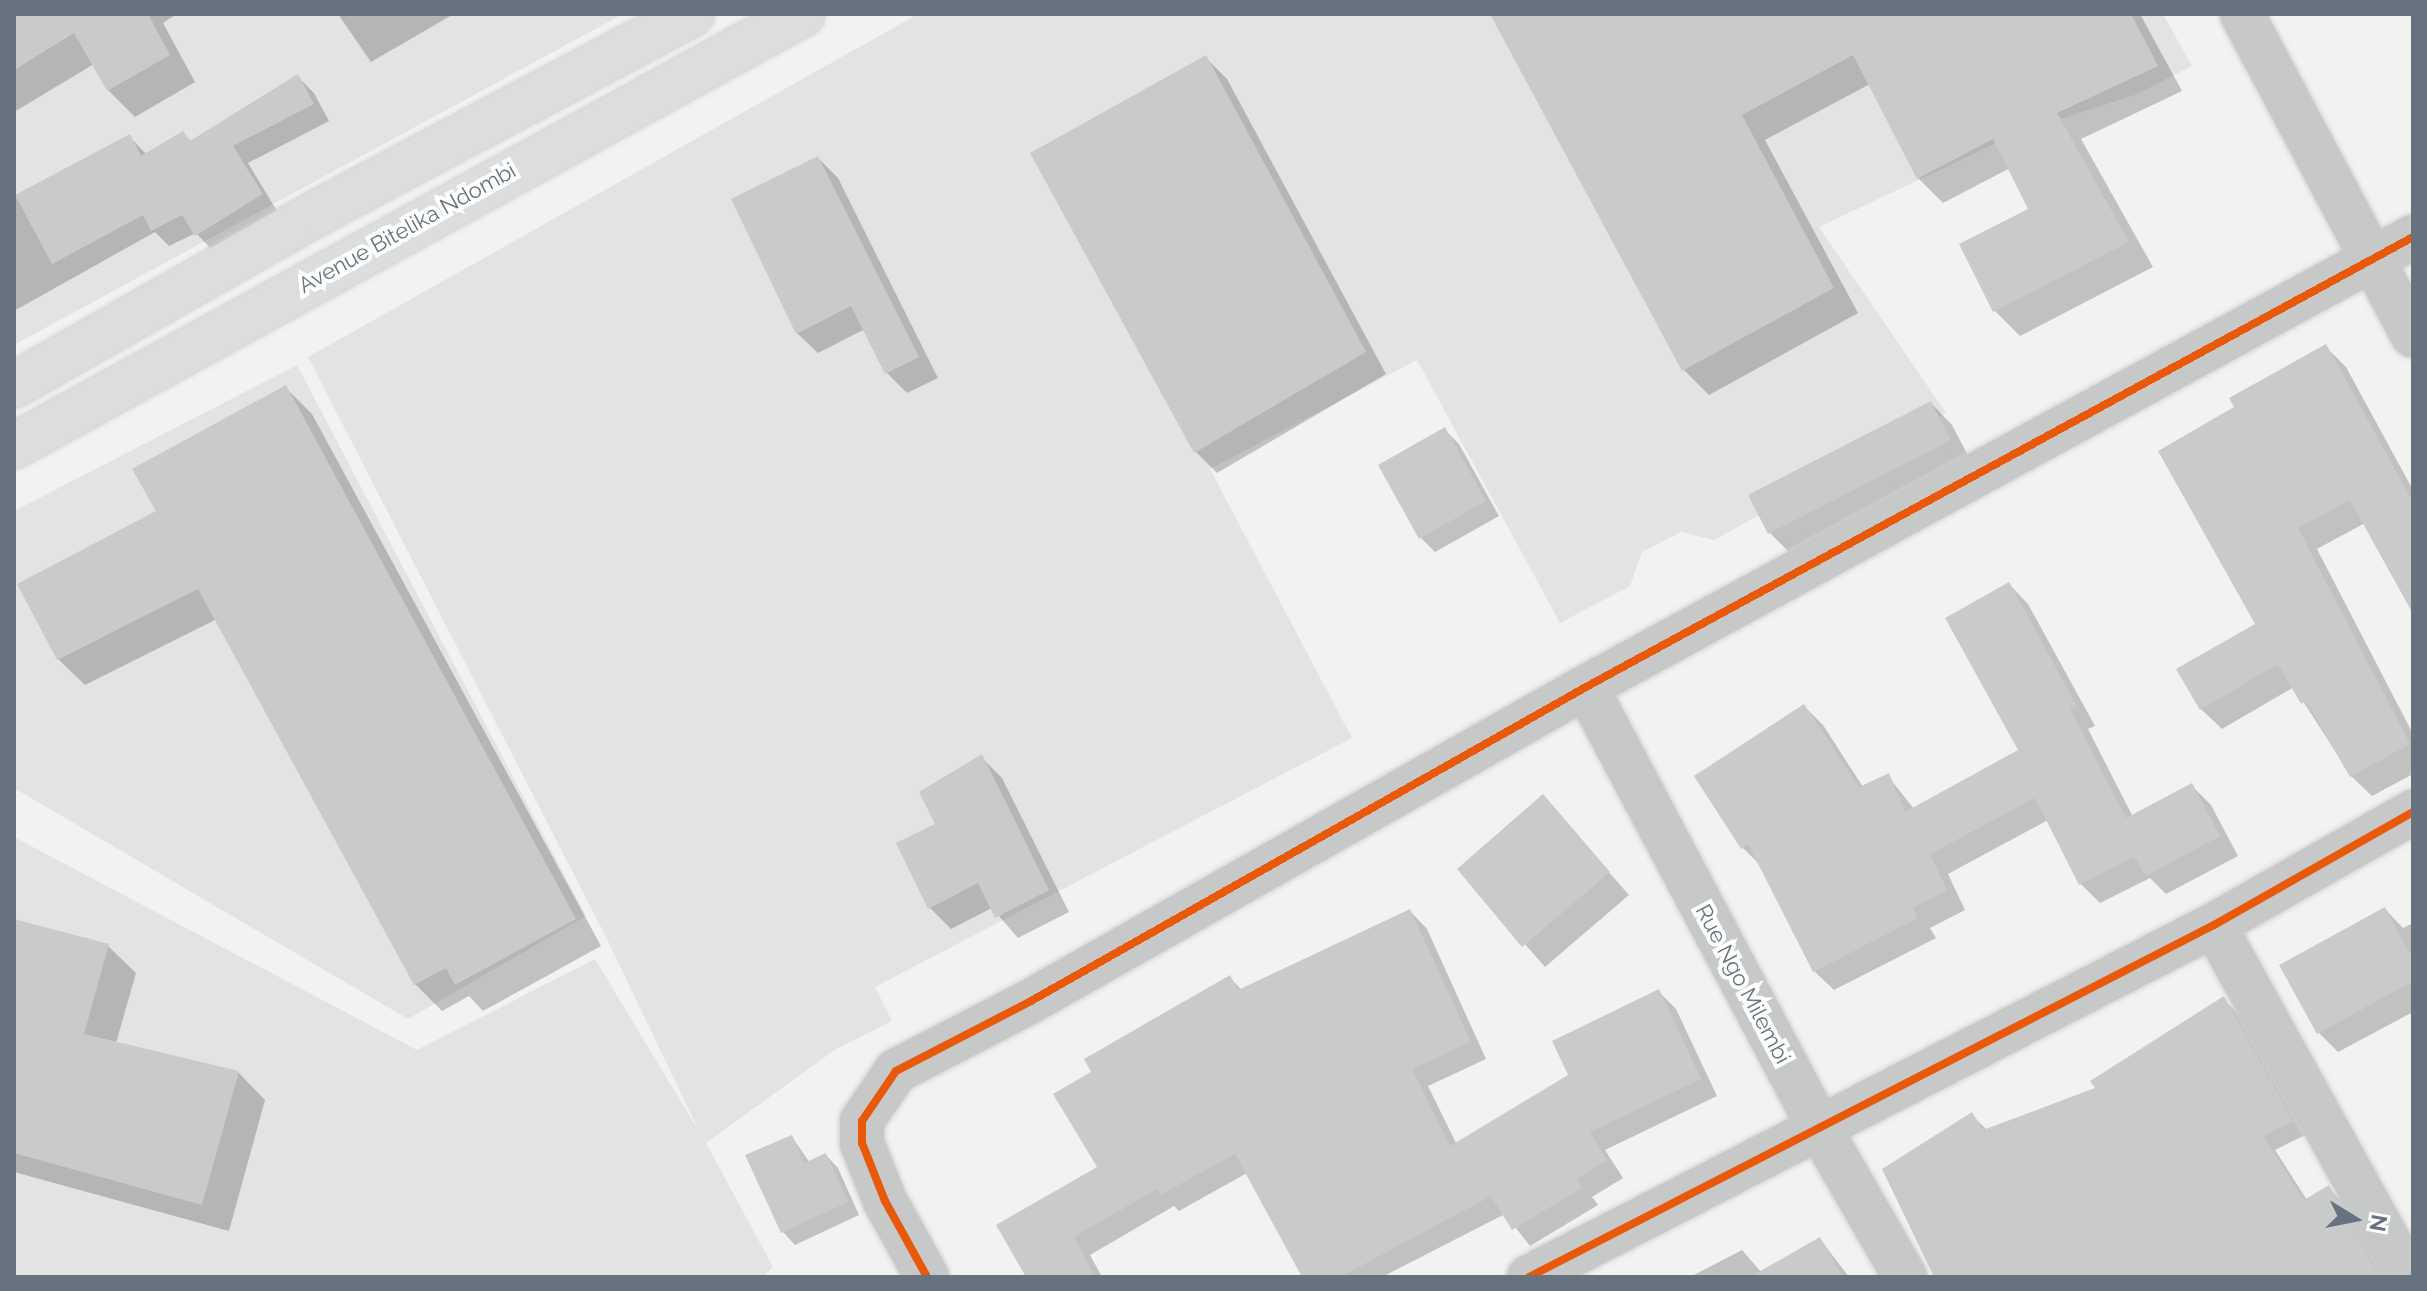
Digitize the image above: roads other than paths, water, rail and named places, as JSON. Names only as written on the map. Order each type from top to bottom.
[{"type":"highway","points":[[14,385],[319,212],[692,14]]},
{"type":"highway","name":"Avenue Bitelika Ndombi","points":[[14,446],[802,14]]},
{"type":"street","points":[[2242,14],[2413,335]]},
{"type":"street","points":[[927,1277],[885,1201],[862,1143],[862,1121],[896,1071],[941,1044],[1031,1001],[1586,687],[2413,237]]},
{"type":"street","name":"Rue Ngo Milembi","points":[[1586,687],[1820,1129],[1905,1277]]},
{"type":"street","points":[[1529,1277],[2214,925],[2413,812]]},
{"type":"street","points":[[2214,925],[2408,1277]]}]
